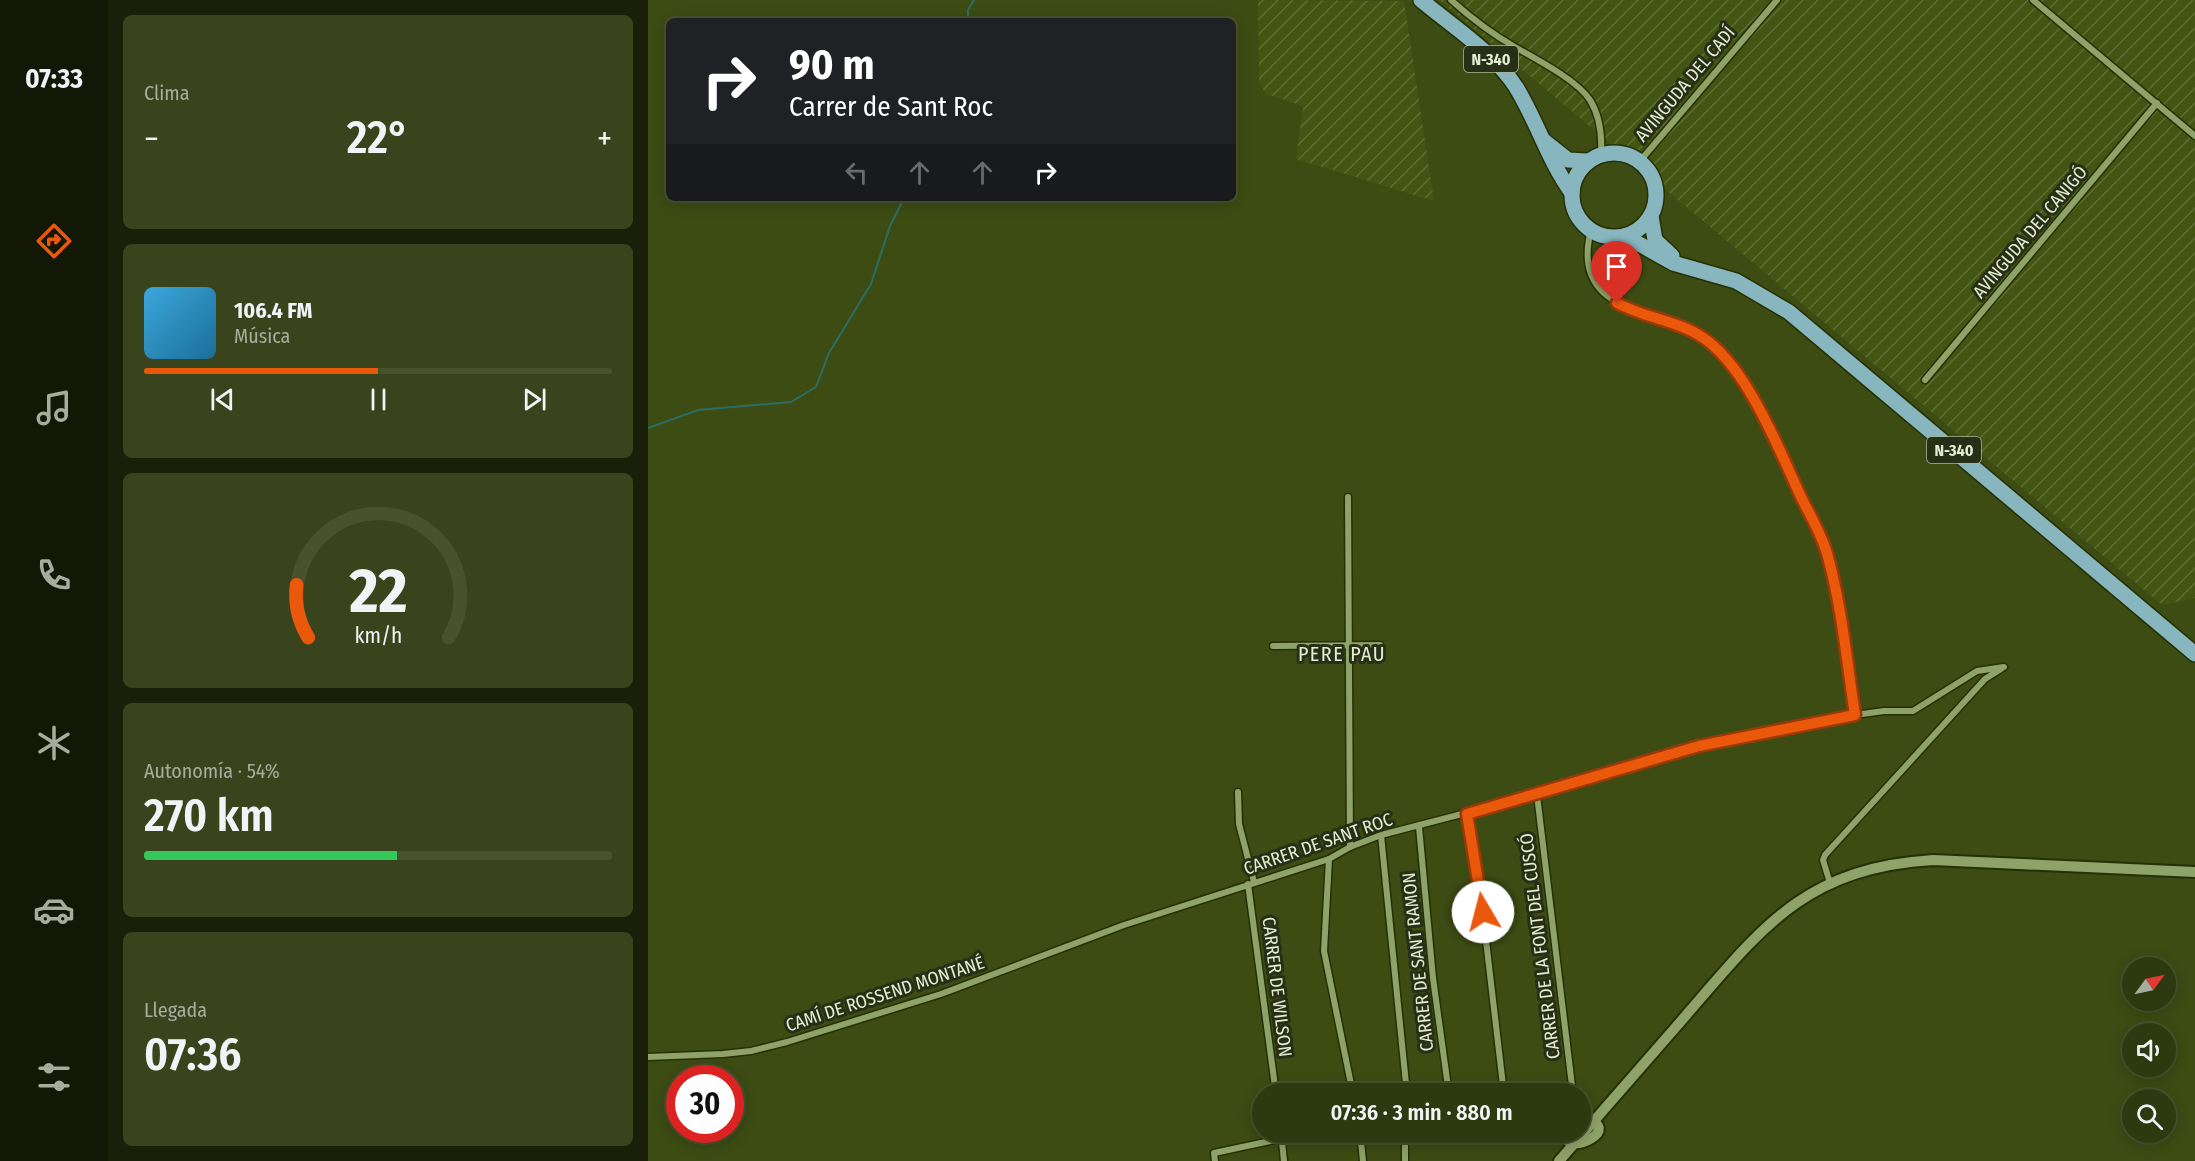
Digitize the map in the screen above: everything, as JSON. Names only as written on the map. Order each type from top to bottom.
[{"type":"main road","name":"N-340","points":[[1421,0],[1494,62],[1514,85],[1572,193],[1577,214],[1591,230],[1613,237],[1625,236],[1673,263],[1700,269]]},
{"type":"main road","name":"N-340","points":[[1540,137],[1568,160],[1587,162]]},
{"type":"main road","points":[[1572,193],[1574,181],[1587,162],[1601,154],[1621,153],[1640,160]]},
{"type":"main road","name":"N-340","points":[[1640,160],[1655,180],[1656,205],[1651,216],[1653,235],[1662,249],[1674,258],[1749,286],[1798,319],[2195,654]]},
{"type":"main road","points":[[1625,236],[1635,232],[1651,216]]},
{"type":"street","points":[[1451,0],[1471,19],[1497,36],[1543,60],[1590,99],[1603,133],[1601,154]]},
{"type":"street","name":"AVINGUDA DEL CADÍ","points":[[1640,160],[1777,0]]},
{"type":"street","points":[[2033,0],[2195,136]]},
{"type":"street","name":"AVINGUDA DEL CANIGÓ","points":[[1925,380],[2157,104]]},
{"type":"street","points":[[1591,230],[1586,250],[1589,272],[1603,295],[1631,311],[1677,325],[1702,337],[1721,353],[1742,378],[1782,456],[1828,556],[1855,715]]},
{"type":"street","points":[[1348,497],[1350,847]]},
{"type":"street","points":[[1273,646],[1380,645]]},
{"type":"street","name":"CARRER DE SANT ROC","points":[[1124,925],[1329,859],[1350,847],[1381,835],[1538,795],[1699,746],[1855,715],[1884,711],[1913,711],[1977,672],[2004,667],[1985,679],[1825,855],[1823,860],[1830,883]]},
{"type":"street","name":"CARRER DE WILSON","points":[[1238,792],[1239,824],[1251,883],[1274,1083]]},
{"type":"street","name":"CARRER DE LA FONT DEL CUSCÓ","points":[[1538,795],[1572,1083]]},
{"type":"street","points":[[1467,814],[1480,889],[1503,1083]]},
{"type":"street","name":"CARRER DE SANT RAMON","points":[[1419,827],[1433,978],[1447,1083]]},
{"type":"street","points":[[1381,835],[1406,1083]]},
{"type":"street","points":[[1329,859],[1324,951],[1351,1083]]},
{"type":"street","points":[[1559,1161],[1762,929],[1806,896],[1830,883],[1871,868],[1902,862],[1933,860],[2195,872]]},
{"type":"street","name":"CAMÍ DE ROSSEND MONTANÉ","points":[[648,1056],[723,1054],[751,1051],[787,1042],[984,980],[1124,925]]},
{"type":"street","points":[[1568,1143],[1570,1149],[1581,1153],[1592,1149],[1598,1139],[1592,1123]]},
{"type":"street","points":[[1215,1161],[1214,1153],[1252,1143]]},
{"type":"street","points":[[1282,1143],[1284,1161]]},
{"type":"street","points":[[1361,1143],[1363,1161]]},
{"type":"street","points":[[1405,1143],[1405,1161]]},
{"type":"shaded area","points":[[1258,0],[1404,1],[1434,201],[1296,159],[1303,106],[1266,94],[1259,82]]},
{"type":"shaded area","points":[[1439,0],[2195,0],[2195,598],[2162,605]]},
{"type":"waterway","points":[[968,18],[968,10],[974,0]]},
{"type":"waterway","points":[[648,428],[698,410],[791,402],[816,387],[829,353],[871,284],[890,226],[902,201]]},
{"type":"district","name":"PERE PAU","points":[[1342,654]]},
{"type":"route","points":[[1483,912],[1467,814],[1581,783],[1699,746],[1855,715],[1828,556],[1782,456],[1742,378],[1721,353],[1702,337],[1677,325],[1631,311],[1617,303]]}]
